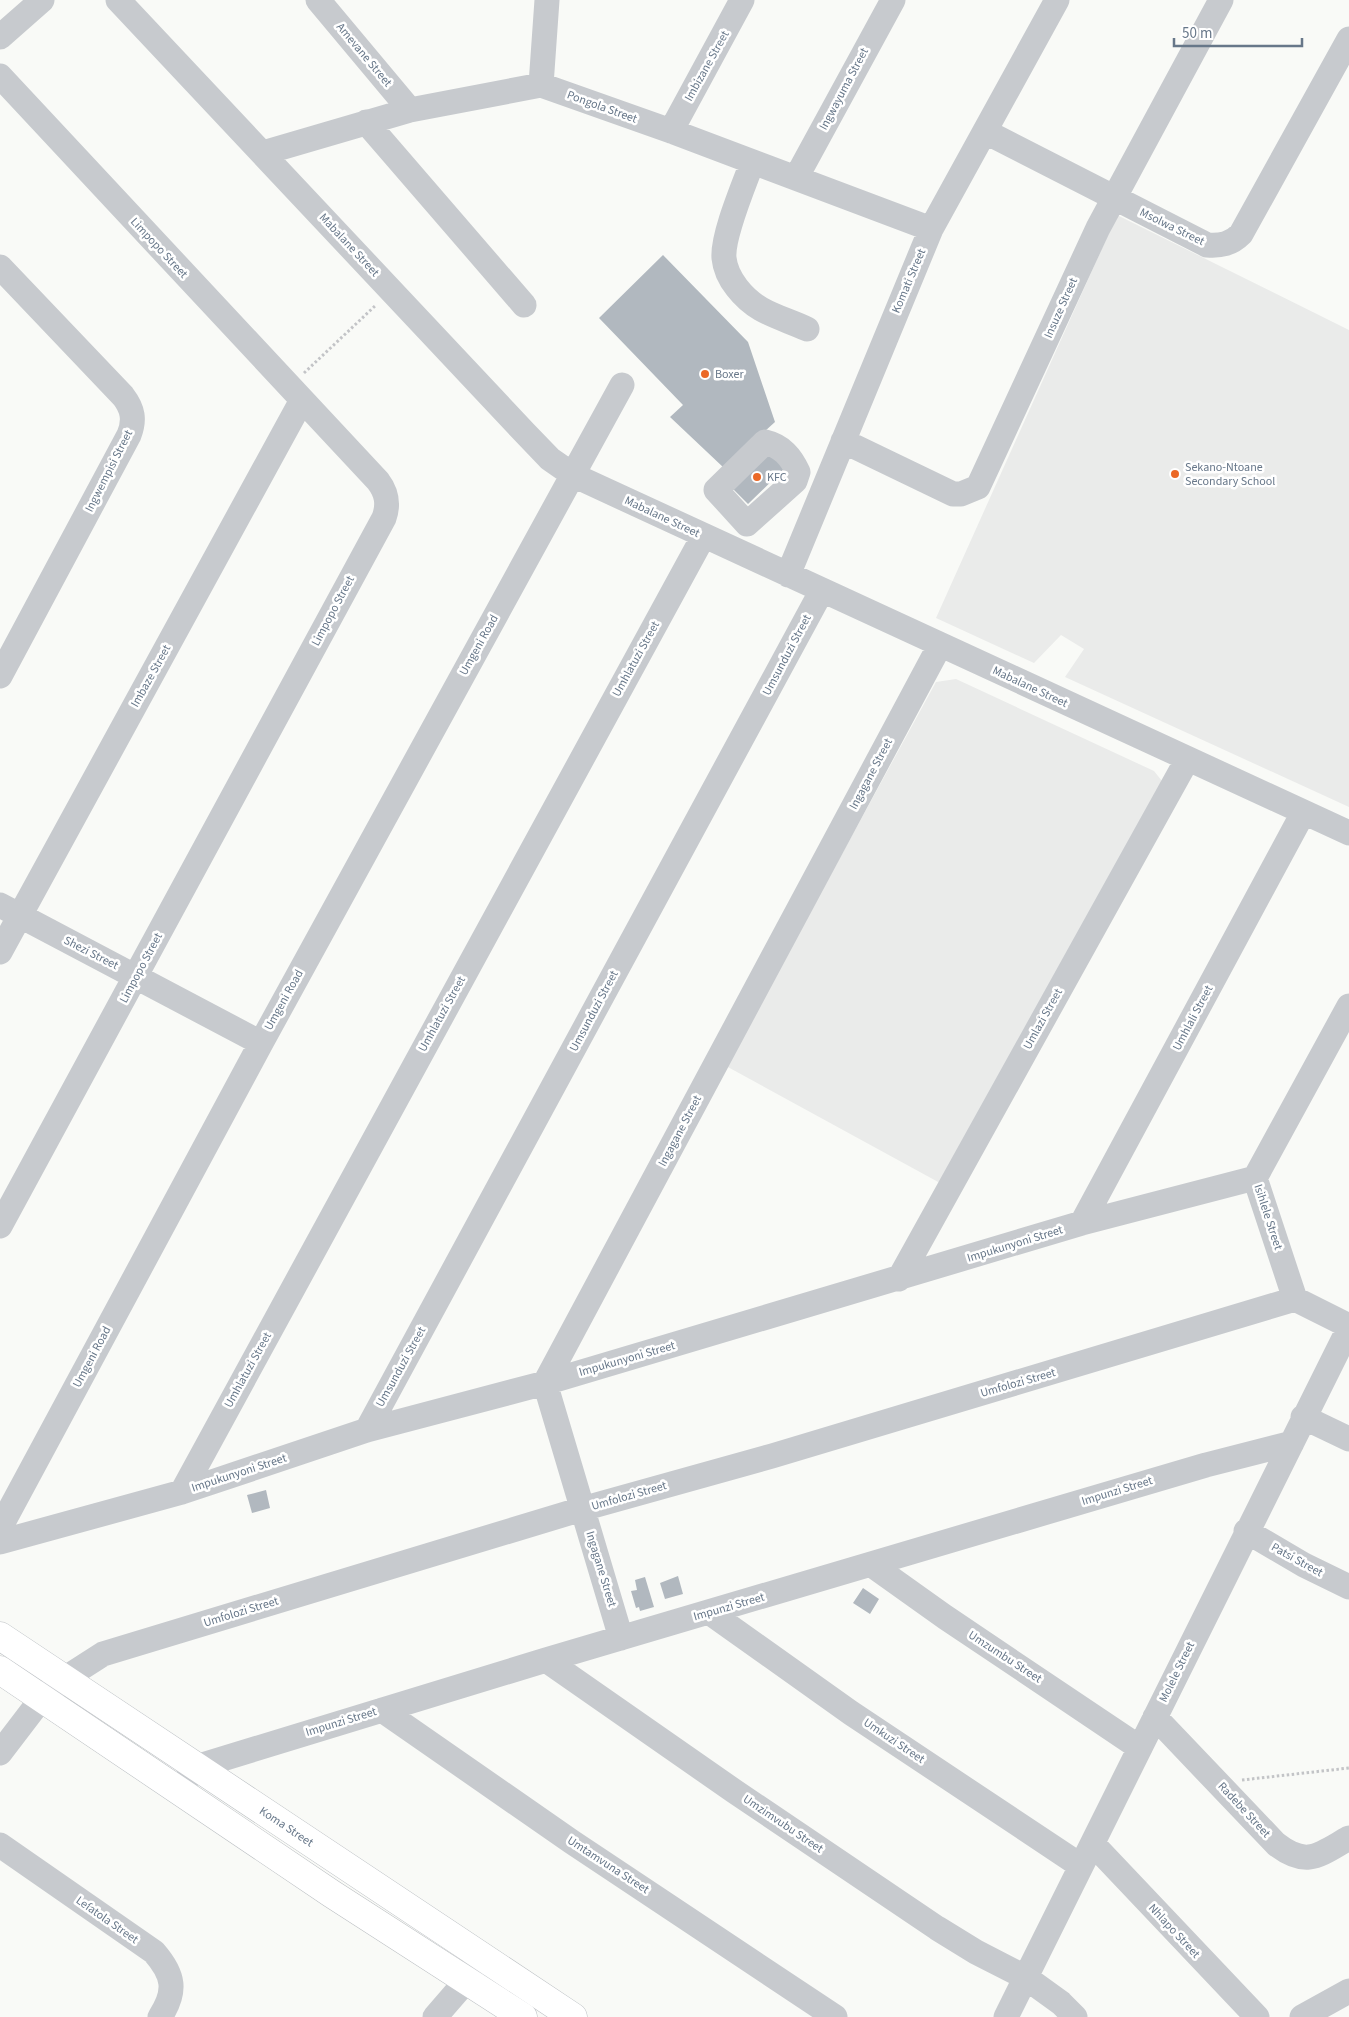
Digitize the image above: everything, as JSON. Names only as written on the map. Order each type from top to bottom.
[{"type":"main road","name":"Koma Street","points":[[0,1636],[573,2017]]},
{"type":"main road","points":[[0,1670],[332,1894],[523,2017]]},
{"type":"street","points":[[0,37],[42,0]]},
{"type":"street","name":"Mabalane Street","points":[[118,0],[525,433],[550,459],[572,475],[821,592],[1349,834]]},
{"type":"street","name":"Amevane Street","points":[[318,0],[410,110]]},
{"type":"street","points":[[263,153],[410,110],[541,85],[547,0]]},
{"type":"street","name":"Imbizane Street","points":[[671,131],[742,0]]},
{"type":"street","name":"Ingwayuma Street","points":[[796,178],[892,0]]},
{"type":"street","name":"Komati Street","points":[[788,575],[931,229],[1057,0]]},
{"type":"street","name":"Insuze Street","points":[[843,441],[953,494],[961,494],[978,487],[1114,197],[1221,0]]},
{"type":"street","name":"Msolwa Street","points":[[986,132],[1207,245],[1224,245],[1234,240],[1246,225],[1349,39]]},
{"type":"street","name":"Limpopo Street","points":[[0,76],[381,485],[387,500],[386,513],[0,1226]]},
{"type":"street","name":"Pongola Street","points":[[541,85],[671,131],[931,229]]},
{"type":"street","points":[[366,122],[524,305]]},
{"type":"street","points":[[752,162],[725,241],[724,258],[728,273],[747,299],[762,310],[807,328]]},
{"type":"street","name":"Ingwempisi Street","points":[[0,267],[123,396],[131,409],[133,422],[129,435],[0,676]]},
{"type":"street","name":"Umgeni Road","points":[[0,1528],[261,1043],[622,384]]},
{"type":"street","name":"Imbaze Street","points":[[0,952],[10,911],[296,394]]},
{"type":"street","name":"Umhlatuzi Street","points":[[182,1492],[703,537]]},
{"type":"street","name":"Umsunduzi Street","points":[[367,1430],[821,592]]},
{"type":"street","name":"Ingagane Street","points":[[621,1638],[545,1383],[940,645]]},
{"type":"street","name":"Umlazi Street","points":[[899,1279],[1187,760]]},
{"type":"street","name":"Umhlali Street","points":[[1082,1223],[1304,813]]},
{"type":"street","name":"Shezi Street","points":[[10,911],[137,976],[261,1043]]},
{"type":"street","name":"Isihlele Street","points":[[1295,1299],[1255,1178],[1349,1006]]},
{"type":"street","name":"Impukunyoni Street","points":[[0,1542],[182,1492],[367,1430],[545,1383],[1082,1223],[1255,1178]]},
{"type":"street","points":[[1295,1299],[1349,1327]]},
{"type":"street","name":"Umfolozi Street","points":[[0,1753],[42,1698],[64,1679],[103,1654],[582,1509],[772,1456],[1295,1299]]},
{"type":"street","name":"Molele Street","points":[[1006,2017],[1349,1327]]},
{"type":"street","points":[[1303,1417],[1349,1439]]},
{"type":"street","name":"Impunzi Street","points":[[196,1767],[546,1660],[1206,1465],[1292,1443]]},
{"type":"street","name":"Patsi Street","points":[[1246,1532],[1304,1565],[1349,1587]]},
{"type":"street","name":"Umzumbu Street","points":[[872,1564],[945,1617],[1140,1748]]},
{"type":"street","name":"Umkuzi Street","points":[[709,1612],[851,1713],[1081,1866]]},
{"type":"street","name":"Umzimvubu Street","points":[[546,1660],[726,1786],[938,1928],[976,1952],[1025,1977],[1061,2003],[1075,2017]]},
{"type":"street","name":"Umtamvuna Street","points":[[382,1710],[556,1831],[835,2017]]},
{"type":"street","name":"Radebe Street","points":[[1155,1717],[1276,1844],[1290,1855],[1306,1859],[1315,1858],[1349,1838]]},
{"type":"street","points":[[178,1791],[196,1767]]},
{"type":"street","name":"Nhlapo Street","points":[[1092,1844],[1257,2017]]},
{"type":"street","name":"Lefatola Street","points":[[0,1845],[154,1952],[167,1966],[172,1982],[168,2004],[160,2017]]},
{"type":"street","points":[[435,2017],[467,1980],[481,1957]]},
{"type":"street","points":[[1302,2017],[1349,1991]]},
{"type":"path","points":[[296,394],[392,290]]},
{"type":"path","points":[[1219,1783],[1349,1768]]},
{"type":"shaded area","name":"Sekano-Ntoane Secondary School","points":[[1117,215],[1349,330],[1349,807],[1065,677],[1084,649],[1061,635],[1034,663],[936,618]]},
{"type":"shaded area","points":[[956,679],[1154,771],[1162,781],[940,1183],[726,1066],[936,682]]},
{"type":"building","name":"Boxer","points":[[663,255],[748,342],[775,422],[724,468],[670,417],[683,405],[599,318]]},
{"type":"building","name":"KFC","points":[[766,449],[785,468],[748,504],[729,485]]},
{"type":"building","points":[[266,1490],[270,1508],[252,1513],[247,1495]]},
{"type":"building","points":[[678,1576],[683,1594],[665,1599],[660,1583]]},
{"type":"building","points":[[645,1577],[654,1607],[640,1611],[639,1607],[636,1608],[631,1591],[637,1590],[635,1580]]},
{"type":"building","points":[[863,1588],[879,1599],[870,1614],[853,1603]]},
{"type":"place","name":"Boxer","points":[[705,374]]},
{"type":"place","name":"Sekano-Ntoane Secondary School","points":[[1175,474]]},
{"type":"place","name":"KFC","points":[[757,477]]}]
